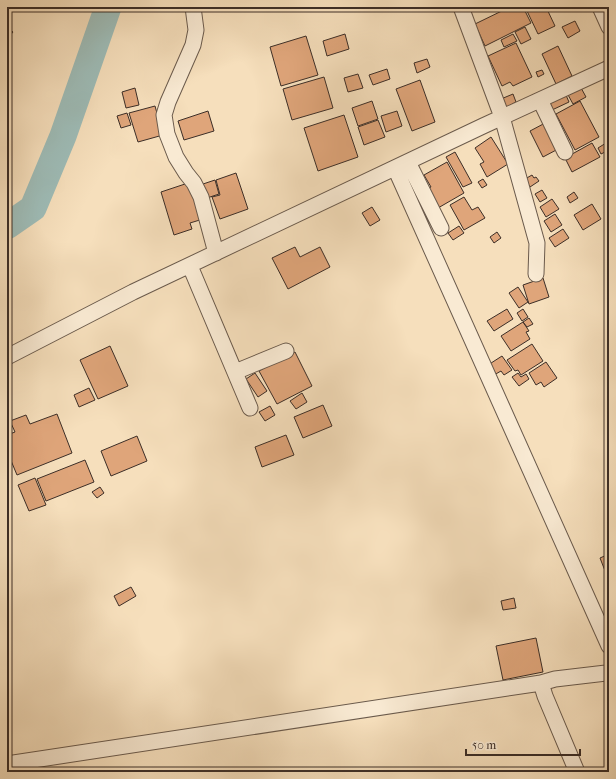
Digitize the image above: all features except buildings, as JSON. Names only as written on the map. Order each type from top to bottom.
[{"type":"street","points":[[193,7],[196,30],[193,45],[168,102],[164,115],[167,134],[176,158],[194,183],[201,197],[216,253]]},
{"type":"street","points":[[461,7],[502,117],[537,243],[536,274]]},
{"type":"street","points":[[600,7],[609,27]]},
{"type":"street","points":[[7,357],[133,292],[502,117],[609,68]]},
{"type":"street","points":[[540,100],[565,152]]},
{"type":"street","points":[[401,165],[441,228]]},
{"type":"street","points":[[401,165],[609,646]]},
{"type":"street","points":[[190,266],[250,408]]},
{"type":"street","points":[[235,372],[286,352]]},
{"type":"street","points":[[7,764],[609,672]]},
{"type":"street","points":[[541,683],[577,772]]},
{"type":"waterway","points":[[7,226],[33,208],[63,136],[108,7]]}]
